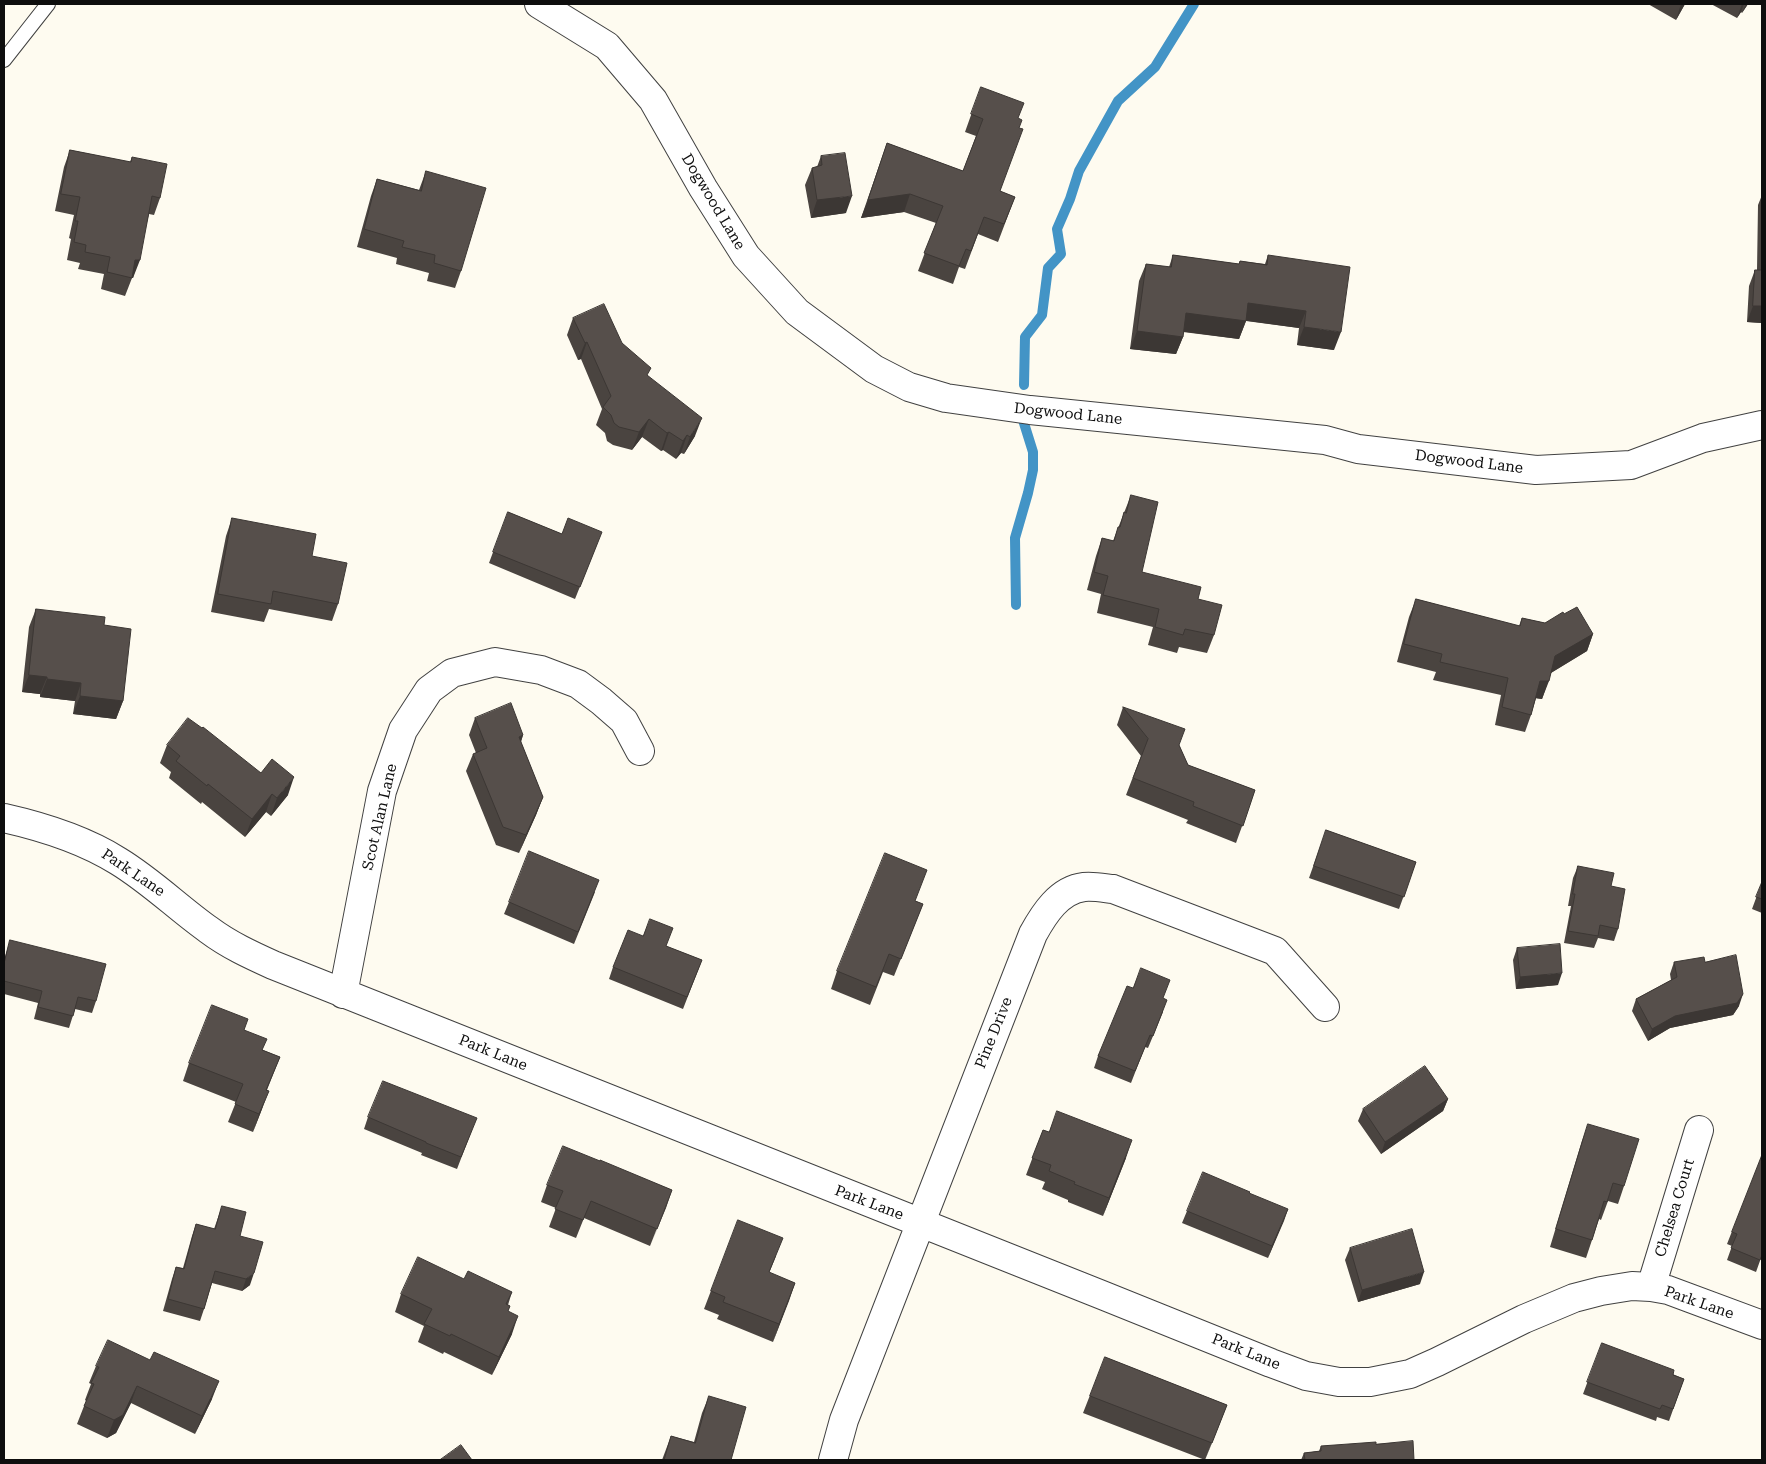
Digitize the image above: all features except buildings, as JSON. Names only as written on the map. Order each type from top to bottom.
[{"type":"street","name":"Dogwood Lane","points":[[539,4],[607,46],[653,100],[703,188],[746,256],[797,312],[874,369],[909,387],[946,398],[1030,410],[1325,440],[1358,450],[1536,470],[1631,466],[1703,438],[1762,425]]},
{"type":"street","name":"Scot Alan Lane","points":[[343,994],[382,792],[403,730],[428,690],[452,673],[495,662],[541,670],[578,684],[601,701],[624,721],[640,752]]},
{"type":"street","name":"Park Lane","points":[[4,818],[49,830],[84,842],[100,850],[142,877],[208,930],[273,966],[1306,1376],[1339,1382],[1370,1382],[1410,1374],[1524,1319],[1574,1298],[1632,1286],[1650,1287],[1684,1295],[1762,1325]]},
{"type":"street","name":"Pine Drive","points":[[833,1460],[844,1420],[919,1222],[1033,934],[1044,915],[1063,895],[1084,887],[1112,888],[1275,951],[1325,1007]]},
{"type":"street","name":"Chelsea Court","points":[[1650,1287],[1699,1130]]},
{"type":"lane","points":[[4,60],[48,4]]},
{"type":"waterway","points":[[1024,385],[1025,337],[1042,315],[1048,268],[1061,254],[1057,229],[1070,199],[1079,171],[1118,101],[1155,67],[1194,4]]},
{"type":"waterway","points":[[1016,605],[1015,538],[1033,470],[1033,452],[1023,420]]}]
